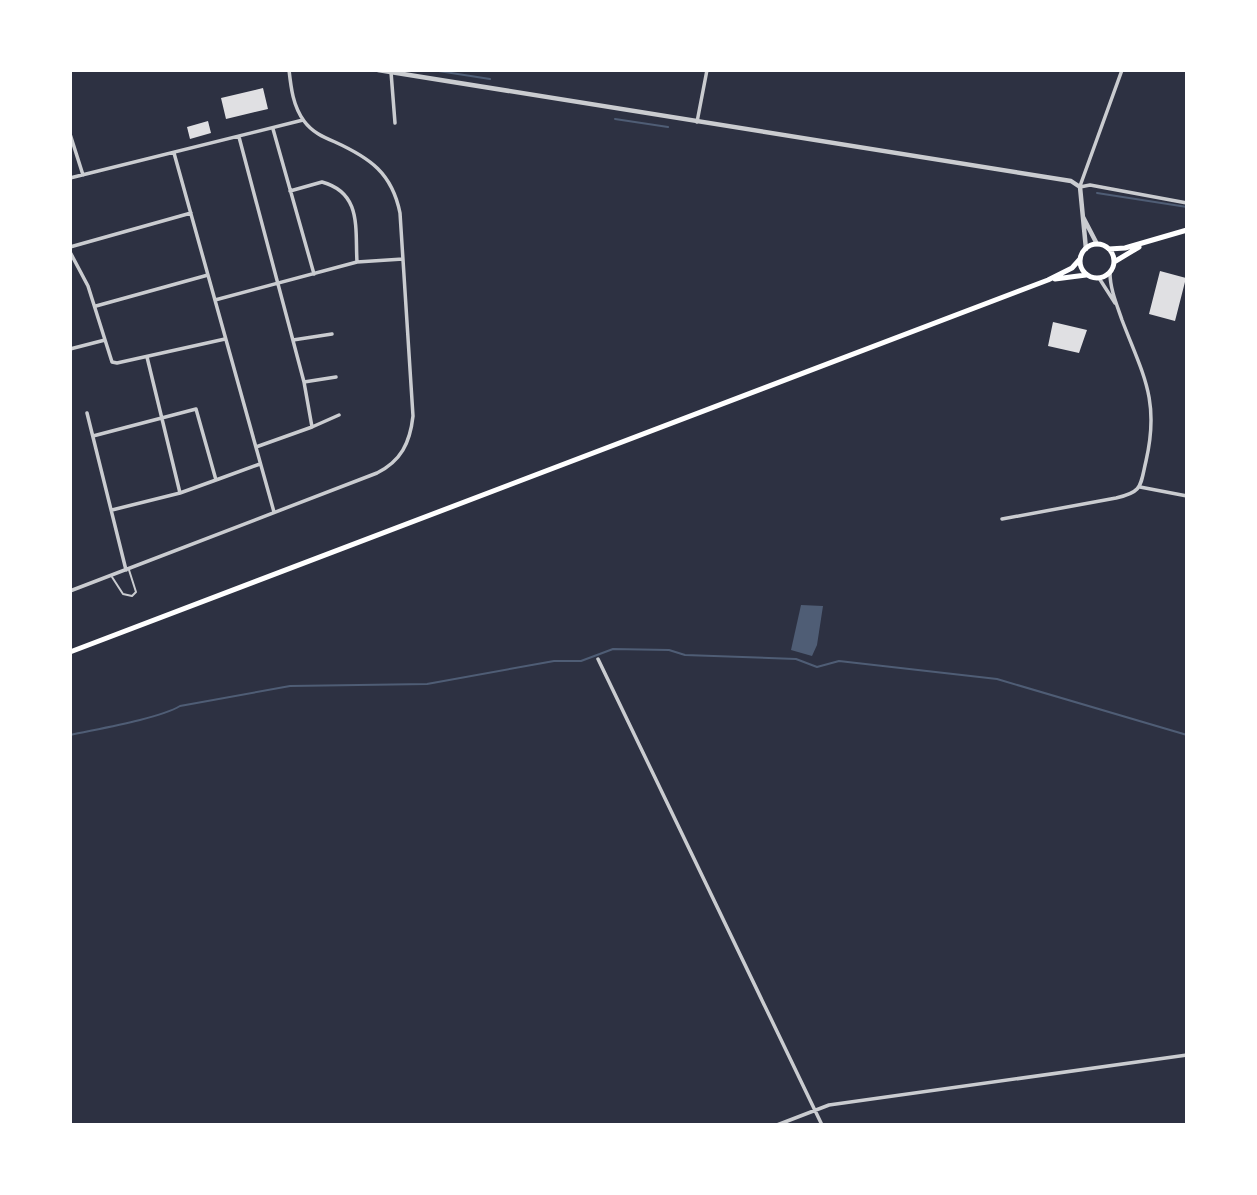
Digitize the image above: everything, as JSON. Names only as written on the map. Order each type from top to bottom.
[{"type":"main road","points":[[70,652],[1048,280],[1072,268],[1086,249],[1097,244],[1109,249],[1149,242],[1187,230]]},
{"type":"main road","points":[[1048,280],[1074,274],[1099,278],[1110,273],[1114,262],[1149,242]]},
{"type":"main road","points":[[1109,249],[1114,262]]},
{"type":"main road","points":[[1080,259],[1087,275]]},
{"type":"street","points":[[70,591],[377,473],[396,461],[404,451],[413,416],[398,203],[386,175],[368,159],[318,134],[303,120],[295,106],[289,70]]},
{"type":"street","points":[[378,70],[1066,180],[1080,187],[1090,185],[1187,203]]},
{"type":"street","points":[[697,122],[707,70]]},
{"type":"street","points":[[1086,249],[1080,187],[1122,70]]},
{"type":"street","points":[[391,72],[395,123]]},
{"type":"street","points":[[70,178],[303,120]]},
{"type":"street","points":[[273,129],[314,274]]},
{"type":"street","points":[[70,134],[83,175]]},
{"type":"street","points":[[239,137],[304,382],[312,426]]},
{"type":"street","points":[[174,153],[255,447],[257,465],[274,512]]},
{"type":"street","points":[[290,191],[322,182],[343,191],[352,204],[358,262]]},
{"type":"street","points":[[191,213],[70,250],[85,277],[96,306],[112,362],[225,339]]},
{"type":"street","points":[[1082,213],[1097,244]]},
{"type":"street","points":[[215,300],[358,262],[402,258]]},
{"type":"street","points":[[1002,519],[1131,495],[1140,488],[1152,432],[1152,405],[1118,308],[1110,273]]},
{"type":"street","points":[[96,306],[208,275]]},
{"type":"street","points":[[1099,278],[1118,308]]},
{"type":"street","points":[[293,340],[332,334]]},
{"type":"street","points":[[70,349],[105,340]]},
{"type":"street","points":[[147,357],[180,493]]},
{"type":"street","points":[[304,382],[336,377]]},
{"type":"street","points":[[93,436],[196,409],[216,480]]},
{"type":"street","points":[[87,413],[127,570]]},
{"type":"street","points":[[255,447],[335,419],[339,415]]},
{"type":"street","points":[[112,510],[180,493],[257,465]]},
{"type":"street","points":[[1140,488],[1187,496]]},
{"type":"street","points":[[598,659],[822,1125]]},
{"type":"street","points":[[777,1125],[814,1108],[1187,1055]]},
{"type":"lane","points":[[112,576],[123,594],[132,596],[136,592],[127,570]]},
{"type":"water","points":[[801,605],[823,606],[817,645],[812,656],[791,650]]},
{"type":"building","points":[[263,88],[268,109],[226,119],[221,98]]},
{"type":"building","points":[[208,121],[211,133],[190,139],[187,127]]},
{"type":"building","points":[[1160,271],[1186,278],[1175,321],[1149,314]]},
{"type":"building","points":[[1053,322],[1087,330],[1079,353],[1048,346]]},
{"type":"waterway","points":[[432,70],[490,79]]},
{"type":"waterway","points":[[615,119],[668,127]]},
{"type":"waterway","points":[[1097,193],[1187,207]]},
{"type":"waterway","points":[[70,735],[143,719],[180,706],[290,686],[427,684],[554,661],[581,661],[613,649],[796,659],[817,667],[839,661],[997,679],[1187,735]]}]
